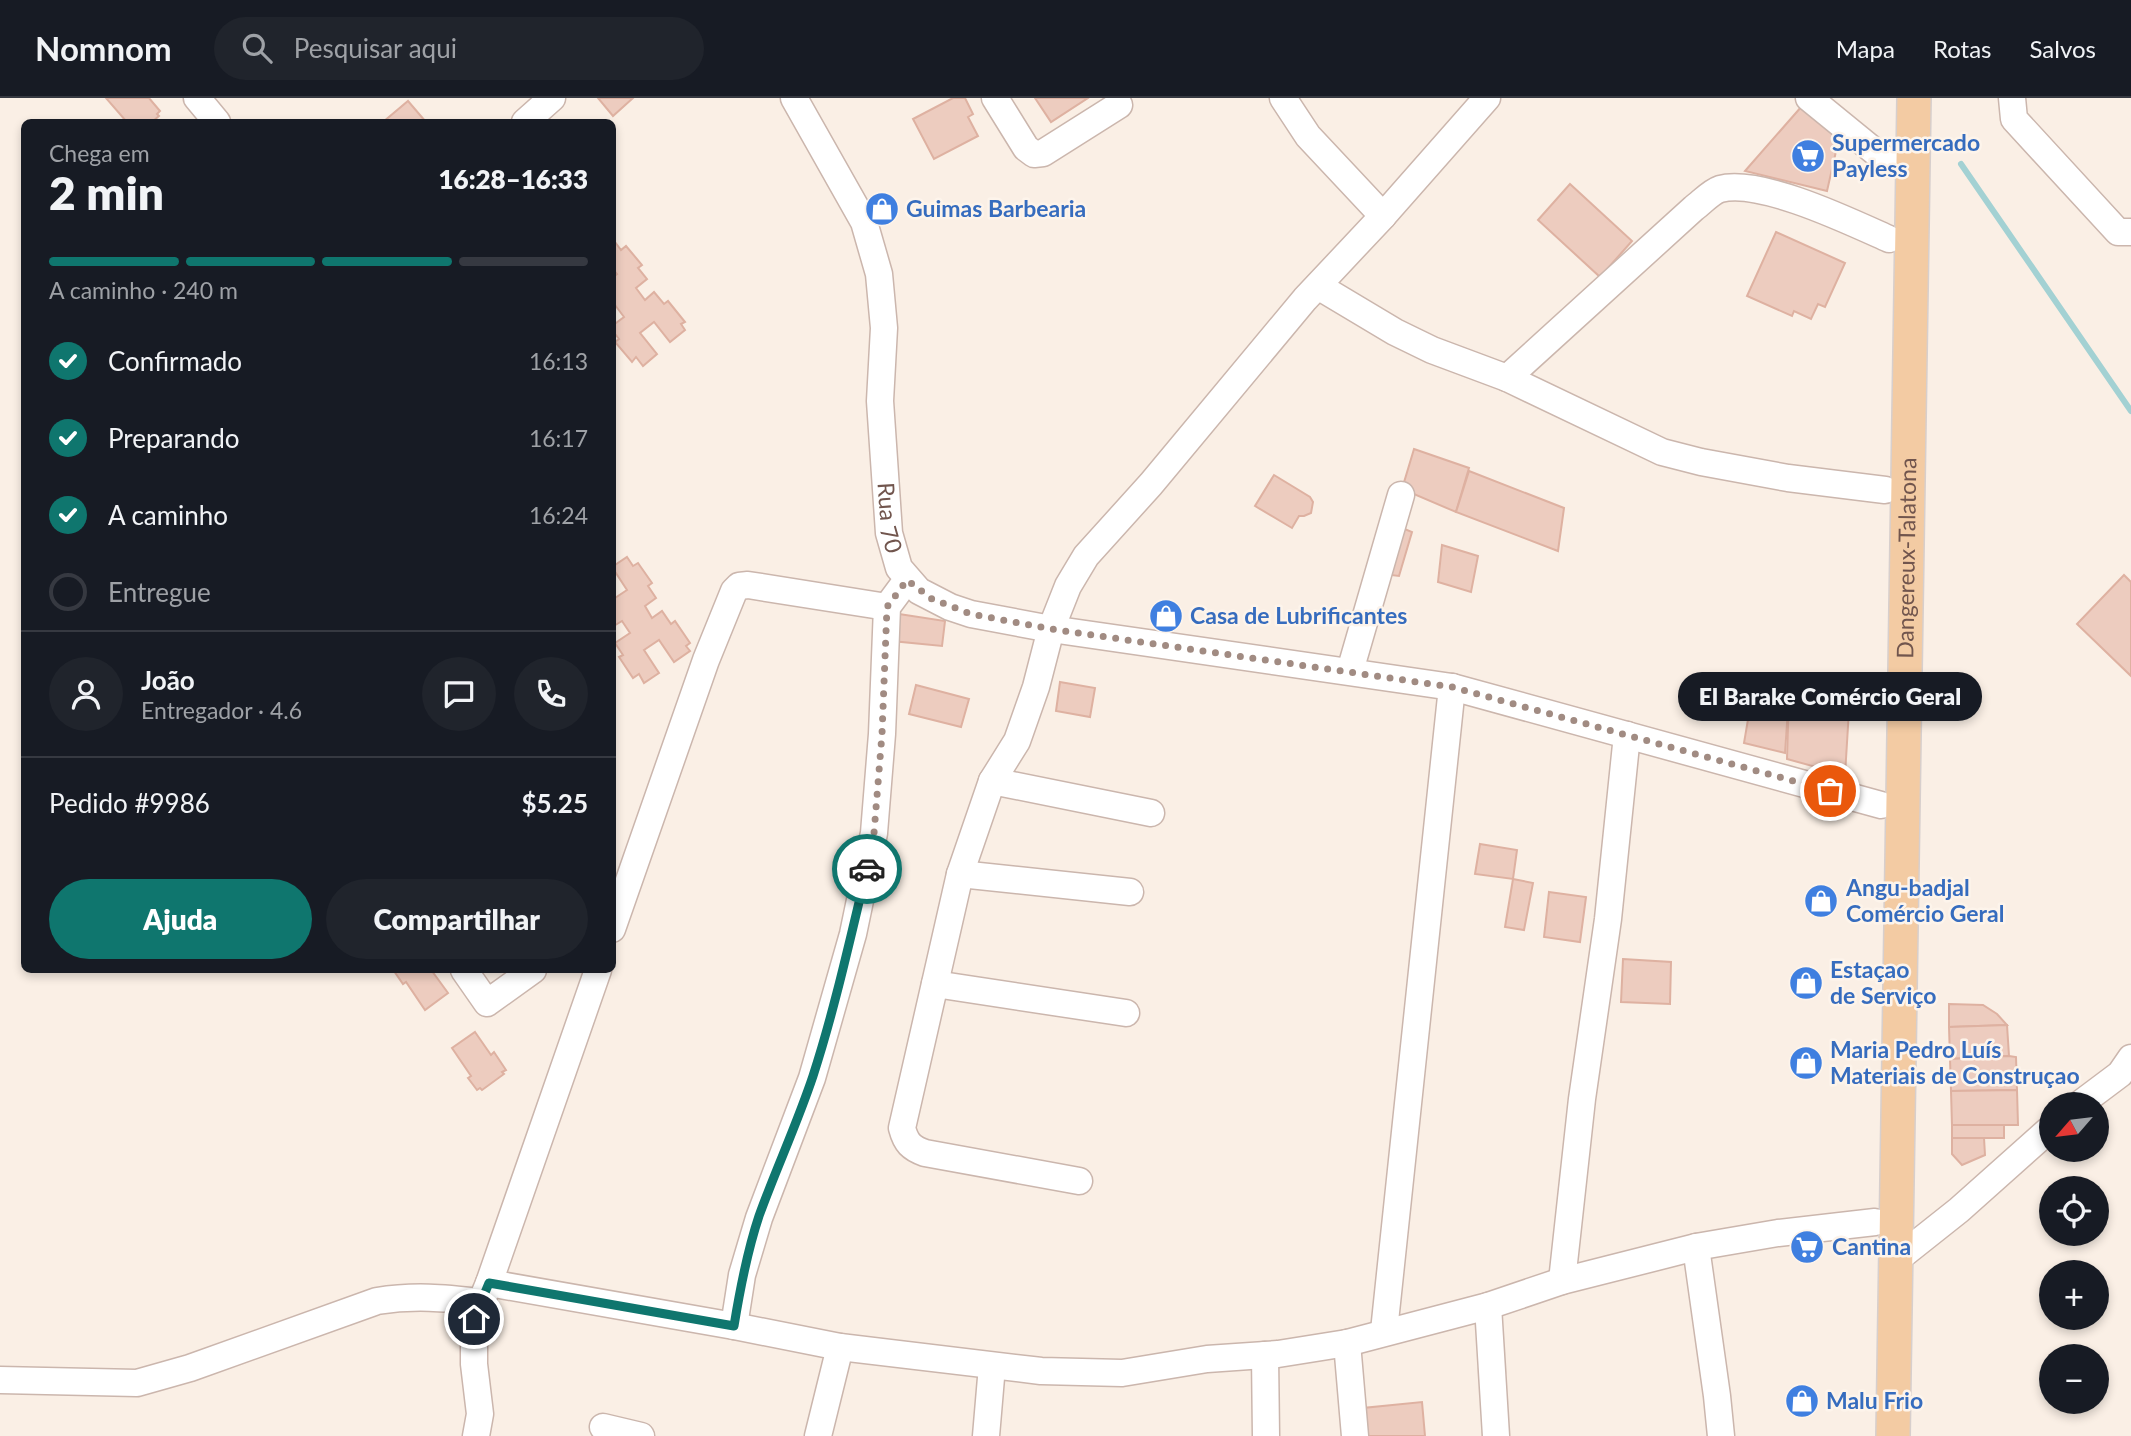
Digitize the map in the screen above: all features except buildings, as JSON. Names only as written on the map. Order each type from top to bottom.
[{"type":"main road","name":"Dangereux-Talatona","points":[[1872,1436],[1891,98]]},
{"type":"main road","name":"Dangereux-Talatona","points":[[1893,1436],[1914,98]]},
{"type":"street","points":[[528,119],[552,98]]},
{"type":"street","name":"Rua 70","points":[[794,98],[864,222],[879,274],[884,328],[880,401],[889,533],[894,555],[907,580],[919,591],[971,614],[1051,629],[1452,687],[1881,805]]},
{"type":"street","points":[[995,98],[1026,148],[1034,155],[1043,153],[1119,105]]},
{"type":"street","points":[[1283,98],[1308,136],[1382,216]]},
{"type":"street","points":[[1079,1181],[925,1153],[912,1149],[905,1141],[902,1128],[960,874],[992,781],[1017,741],[1036,687],[1051,629],[1068,586],[1086,556],[1151,484],[1318,286],[1487,98]]},
{"type":"street","points":[[1809,98],[1890,164]]},
{"type":"street","points":[[2012,98],[2014,119],[2118,232],[2131,232]]},
{"type":"street","points":[[1507,378],[1694,208],[1719,190],[1748,188],[1819,207],[1889,239]]},
{"type":"street","points":[[1318,286],[1432,350],[1507,378],[1662,452],[1787,478],[1885,491]]},
{"type":"street","points":[[1350,671],[1401,495]]},
{"type":"street","points":[[734,1326],[742,1275],[759,1218],[812,1078],[832,1011],[869,858],[874,833],[882,734],[887,607],[907,580]]},
{"type":"street","points":[[616,918],[706,660],[734,591],[739,586],[748,585],[887,607]]},
{"type":"street","points":[[1384,1331],[1452,687]]},
{"type":"street","points":[[1562,1280],[1582,1099],[1608,919],[1627,735]]},
{"type":"street","points":[[992,781],[1151,813]]},
{"type":"street","points":[[960,874],[1130,892]]},
{"type":"street","points":[[466,973],[487,1003],[529,973]]},
{"type":"street","points":[[476,1436],[480,1414],[473,1341],[474,1319],[597,973]]},
{"type":"street","points":[[935,984],[1126,1013]]},
{"type":"street","points":[[2096,1092],[2120,1074],[2131,1058]]},
{"type":"street","points":[[1896,1260],[1959,1210],[2039,1139]]},
{"type":"street","points":[[0,1380],[138,1382],[230,1355],[377,1301],[485,1293],[734,1326],[840,1347],[1041,1371],[1122,1373],[1207,1359],[1265,1355],[1347,1343],[1384,1331],[1488,1306],[1562,1280],[1696,1247],[1778,1233],[1875,1222]]},
{"type":"street","points":[[1696,1247],[1721,1436]]},
{"type":"street","points":[[1488,1306],[1496,1436]]},
{"type":"street","points":[[1347,1343],[1355,1436]]},
{"type":"street","points":[[818,1436],[840,1347]]},
{"type":"street","points":[[1265,1355],[1266,1436]]},
{"type":"street","points":[[986,1436],[992,1366]]},
{"type":"street","points":[[603,1427],[641,1436]]},
{"type":"waterway","points":[[1961,164],[2131,411]]},
{"type":"way so far","points":[[867,869],[874,833],[882,734],[887,607],[907,580],[932,599],[971,614],[1051,629],[1452,687],[1830,791]]},
{"type":"place","name":"Supermercado Payless","points":[[1808,156]]},
{"type":"place","name":"Guimas Barbearia","points":[[882,209]]},
{"type":"place","name":"Casa de Lubrificantes","points":[[1166,616]]},
{"type":"place","name":"El Barake Comércio Geral","points":[[1830,791]]},
{"type":"place","name":"Angu-badjal Comércio Geral","points":[[1821,901]]},
{"type":"place","name":"Estaçao de Serviço","points":[[1806,983]]},
{"type":"place","name":"Maria Pedro Luís Materiais de Construçao","points":[[1806,1063]]},
{"type":"place","name":"Cantina","points":[[1807,1247]]},
{"type":"place","name":"Malu Frio","points":[[1802,1401]]},
{"type":"route","points":[[474,1319],[489,1283],[734,1326],[742,1275],[759,1218],[812,1078],[853,934],[867,869]]}]
